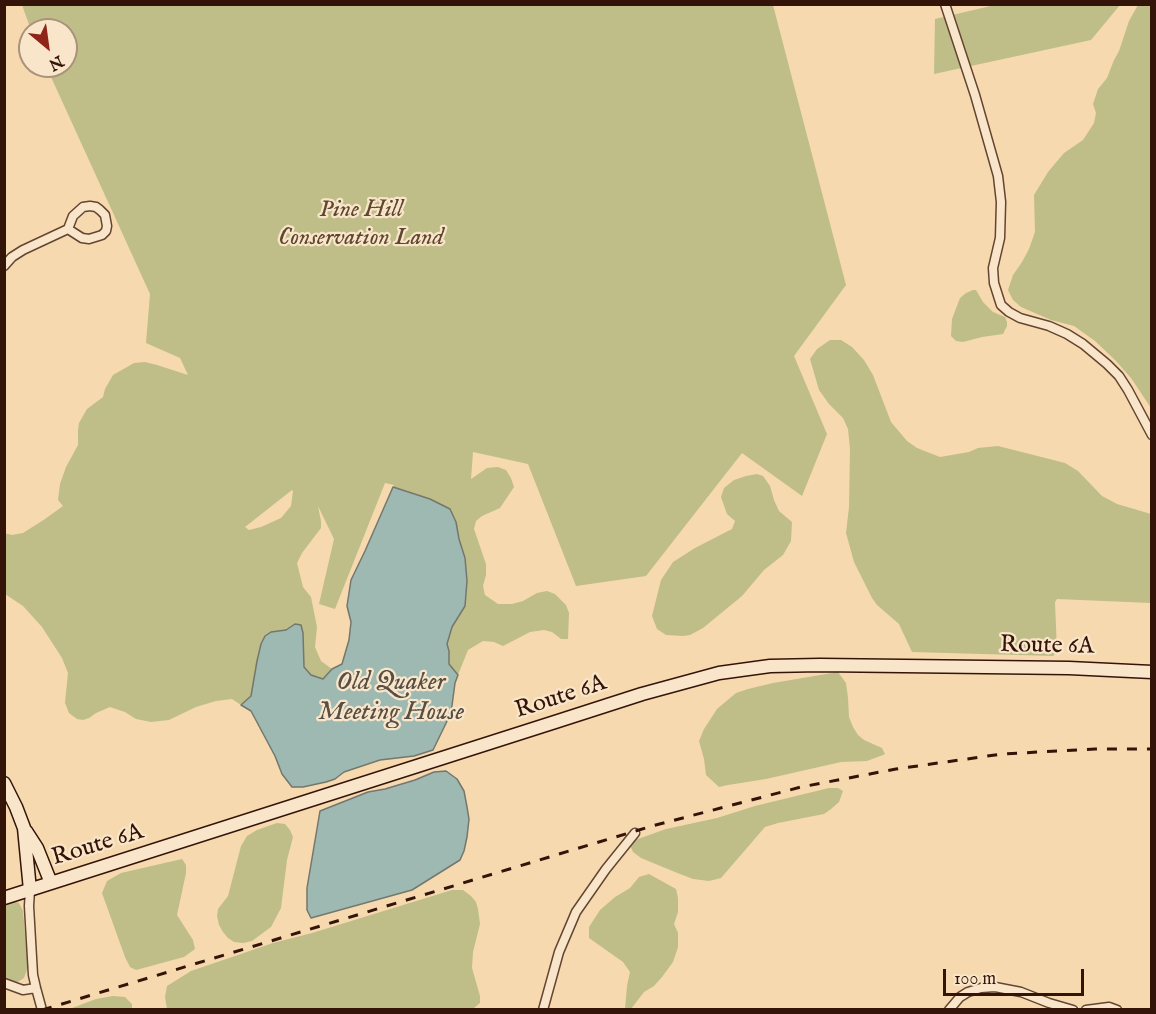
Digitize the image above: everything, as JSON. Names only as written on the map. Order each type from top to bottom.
[{"type":"main road","name":"Route 6A","points":[[4,898],[576,715],[719,673],[770,666],[820,665],[1069,668],[1152,672]]},
{"type":"main road","points":[[4,783],[24,828],[37,848],[51,883]]},
{"type":"main road","points":[[24,828],[30,890]]},
{"type":"street","points":[[945,4],[975,95],[998,176],[1001,202],[1000,238],[993,268],[994,282],[1001,305],[1020,318],[1067,334],[1107,364],[1128,390],[1152,435]]},
{"type":"street","points":[[4,266],[23,250],[68,229],[73,216],[83,207],[96,207],[105,215],[107,221],[106,231],[102,235],[89,239],[82,238],[68,229]]},
{"type":"street","points":[[543,1010],[559,952],[576,912],[635,832]]},
{"type":"street","points":[[30,890],[33,975],[42,1010]]},
{"type":"street","points":[[4,983],[23,990],[36,988]]},
{"type":"street","points":[[949,1010],[960,997],[969,992],[995,987],[1021,992],[1072,1010]]},
{"type":"street","points":[[1086,1010],[1109,1007],[1117,1010]]},
{"type":"green space","name":"Pine Hill Conservation Land","points":[[22,5],[773,5],[846,285],[794,356],[827,434],[802,496],[742,453],[646,576],[576,586],[528,464],[473,452],[471,479],[487,468],[498,467],[506,470],[514,487],[500,508],[476,521],[474,529],[486,564],[483,586],[485,595],[498,604],[512,604],[537,593],[547,591],[555,594],[566,605],[569,613],[568,639],[561,639],[552,632],[544,630],[530,632],[503,646],[483,641],[468,650],[458,675],[449,664],[447,644],[452,627],[465,606],[456,522],[450,509],[430,499],[385,483],[335,609],[319,604],[334,539],[318,506],[321,528],[297,563],[303,587],[311,597],[317,627],[315,647],[321,661],[332,669],[323,679],[311,675],[304,667],[303,633],[295,624],[286,630],[271,632],[261,644],[251,696],[241,705],[232,699],[216,701],[196,707],[169,720],[151,722],[136,719],[110,707],[83,720],[69,713],[65,703],[68,673],[62,658],[42,627],[23,606],[5,594],[4,533],[12,535],[23,533],[63,506],[58,500],[60,484],[78,445],[79,423],[87,409],[103,397],[113,375],[134,363],[145,362],[188,375],[180,358],[146,343],[150,294],[51,78],[78,78],[78,18],[27,18]],"holes":[[[292,490],[291,506],[281,518],[261,527],[249,530],[245,527]]]},
{"type":"green space","points":[[995,5],[1120,5],[1091,40],[934,74],[935,19]]},
{"type":"green space","points":[[1138,5],[1152,5],[1151,408],[1131,378],[1095,341],[1074,326],[1051,320],[1021,307],[1013,300],[1008,290],[1035,232],[1034,195],[1048,172],[1064,153],[1083,140],[1094,123],[1096,113],[1093,104],[1098,89],[1107,78],[1129,21]]},
{"type":"green space","points":[[976,290],[993,312],[1005,317],[1007,326],[1003,334],[963,342],[956,341],[951,336],[952,319],[960,298]]},
{"type":"green space","points":[[830,340],[841,340],[852,347],[864,360],[873,375],[891,422],[907,441],[917,448],[940,457],[998,446],[1065,463],[1078,471],[1102,496],[1117,504],[1151,514],[1151,603],[1057,599],[1055,602],[1057,652],[1053,656],[912,652],[899,624],[872,598],[854,562],[846,533],[849,507],[848,429],[843,418],[819,390],[810,359],[817,349]]},
{"type":"green space","points":[[757,474],[763,476],[770,486],[779,511],[792,522],[791,541],[783,555],[764,570],[742,596],[703,628],[690,635],[666,635],[657,629],[652,616],[661,580],[673,562],[732,529],[735,521],[727,514],[721,497],[724,488],[734,480]]},
{"type":"green space","points":[[838,672],[846,683],[849,717],[853,727],[858,735],[882,748],[885,754],[867,761],[841,762],[719,787],[706,775],[699,741],[717,709],[736,693],[773,683]]},
{"type":"green space","points":[[829,788],[838,788],[843,791],[839,802],[831,809],[824,814],[765,827],[721,878],[709,881],[693,879],[641,858],[633,852],[630,845],[638,839],[666,829]]},
{"type":"green space","points":[[277,823],[285,824],[293,837],[287,860],[281,908],[271,927],[252,941],[234,942],[228,938],[219,925],[218,909],[228,896],[241,846],[247,836]]},
{"type":"green space","points":[[182,859],[186,865],[186,873],[177,915],[193,940],[195,949],[184,957],[136,970],[130,967],[125,957],[102,893],[107,881],[121,873]]},
{"type":"green space","points":[[649,874],[676,889],[678,912],[674,924],[678,933],[678,947],[673,962],[662,977],[644,992],[631,1009],[625,1009],[630,972],[623,962],[589,938],[589,927],[600,910],[630,888],[639,877]]},
{"type":"green space","points":[[452,890],[463,890],[476,902],[478,909],[480,924],[473,952],[472,968],[480,1003],[474,1008],[167,1009],[165,997],[167,986],[191,971],[273,943]]},
{"type":"green space","points":[[13,901],[19,903],[23,911],[28,967],[24,978],[16,983],[5,981],[4,904]]},
{"type":"green space","points":[[113,996],[125,997],[132,1004],[132,1009],[72,1009],[96,999]]},
{"type":"water","name":"Old Quaker Meeting House","points":[[393,487],[430,499],[450,509],[456,522],[465,558],[467,581],[465,606],[452,627],[447,644],[449,664],[458,675],[451,713],[433,750],[414,756],[380,760],[344,772],[326,782],[292,787],[282,774],[251,711],[241,705],[251,696],[261,644],[265,636],[271,632],[286,630],[295,624],[301,625],[304,667],[311,675],[323,679],[332,669],[342,664],[349,640],[351,622],[347,606],[351,580]]},
{"type":"water","points":[[446,771],[457,779],[464,791],[469,819],[464,851],[460,860],[412,890],[311,918],[307,910],[307,888],[320,811],[368,792],[415,780],[434,772]]},
{"type":"railway","points":[[42,1010],[652,826],[801,787],[896,769],[1002,754],[1095,749],[1152,749]]}]
